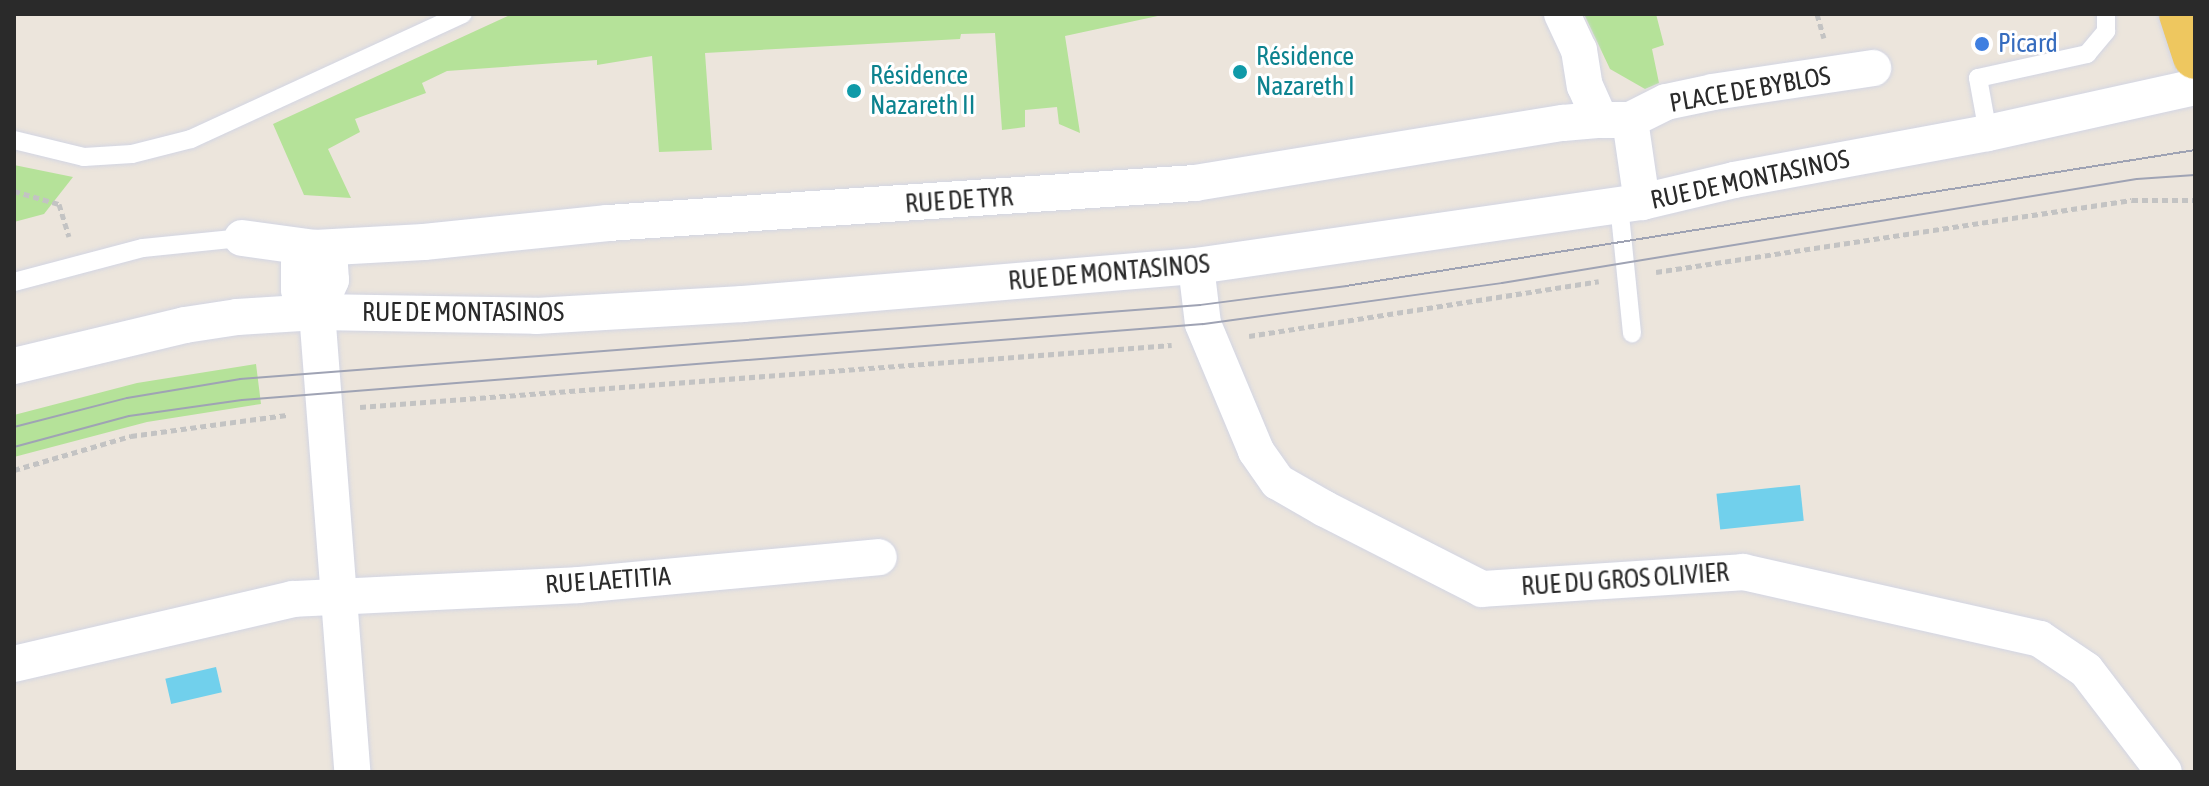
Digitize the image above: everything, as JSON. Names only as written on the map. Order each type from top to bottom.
[{"type":"main road","points":[[2181,14],[2195,57]]},
{"type":"street","points":[[1562,14],[1579,50],[1585,86],[1615,120],[1631,204]]},
{"type":"street","name":"PLACE DE BYBLOS","points":[[1615,120],[1666,102],[1873,68]]},
{"type":"street","name":"RUE DE MONTASINOS","points":[[14,366],[185,325],[317,312],[499,317],[552,315],[743,304],[1196,266],[1631,204],[1734,180],[1988,133],[2195,87]]},
{"type":"street","name":"RUE DE TYR","points":[[242,238],[315,248],[424,242],[608,223],[1195,183],[1563,123],[1615,120]]},
{"type":"street","points":[[315,248],[330,266],[331,280],[317,312],[352,772]]},
{"type":"street","name":"RUE DU GROS OLIVIER","points":[[1196,266],[1200,305],[1209,342],[1256,451],[1278,482],[1482,589],[1743,572],[2040,639],[2086,670],[2164,772]]},
{"type":"street","name":"RUE LAETITIA","points":[[14,664],[293,599],[579,585],[879,557]]},
{"type":"lane","points":[[14,140],[84,157],[132,154],[191,139],[463,14]]},
{"type":"lane","points":[[1988,133],[1978,78],[2087,54],[2106,31],[2106,14]]},
{"type":"lane","points":[[1631,204],[1628,277],[1632,333]]},
{"type":"lane","points":[[14,282],[143,248],[242,238]]},
{"type":"path","points":[[14,191],[59,204],[76,265]]},
{"type":"path","points":[[384,405],[1209,342],[2132,200],[2195,200]]},
{"type":"path","points":[[14,470],[131,436],[274,416]]},
{"type":"green space","points":[[512,14],[1167,14],[1065,36],[1080,133],[1059,124],[1057,107],[1025,110],[1025,127],[1002,130],[995,33],[961,34],[960,39],[705,53],[712,150],[659,152],[652,56],[597,65],[597,60],[447,71],[422,83],[426,93],[355,119],[360,132],[328,149],[351,198],[304,195],[273,124]]},
{"type":"green space","points":[[1584,14],[1656,14],[1664,45],[1652,49],[1659,83],[1645,89],[1610,69]]},
{"type":"green space","points":[[14,165],[73,177],[44,214],[14,222]]},
{"type":"green space","points":[[256,364],[261,404],[147,422],[14,457],[14,415],[137,383]]},
{"type":"water","points":[[1800,485],[1804,521],[1720,530],[1716,494]]},
{"type":"water","points":[[216,667],[222,692],[171,704],[165,679]]},
{"type":"tram line","points":[[14,427],[127,398],[240,379],[1200,305],[1346,286],[2195,150]]},
{"type":"tram line","points":[[14,447],[129,416],[242,400],[1203,324],[1502,283],[2137,179],[2195,175]]},
{"type":"place","name":"Picard","points":[[1982,44]]},
{"type":"place","name":"Résidence Nazareth I","points":[[1240,72]]},
{"type":"place","name":"Résidence Nazareth II","points":[[854,91]]}]
